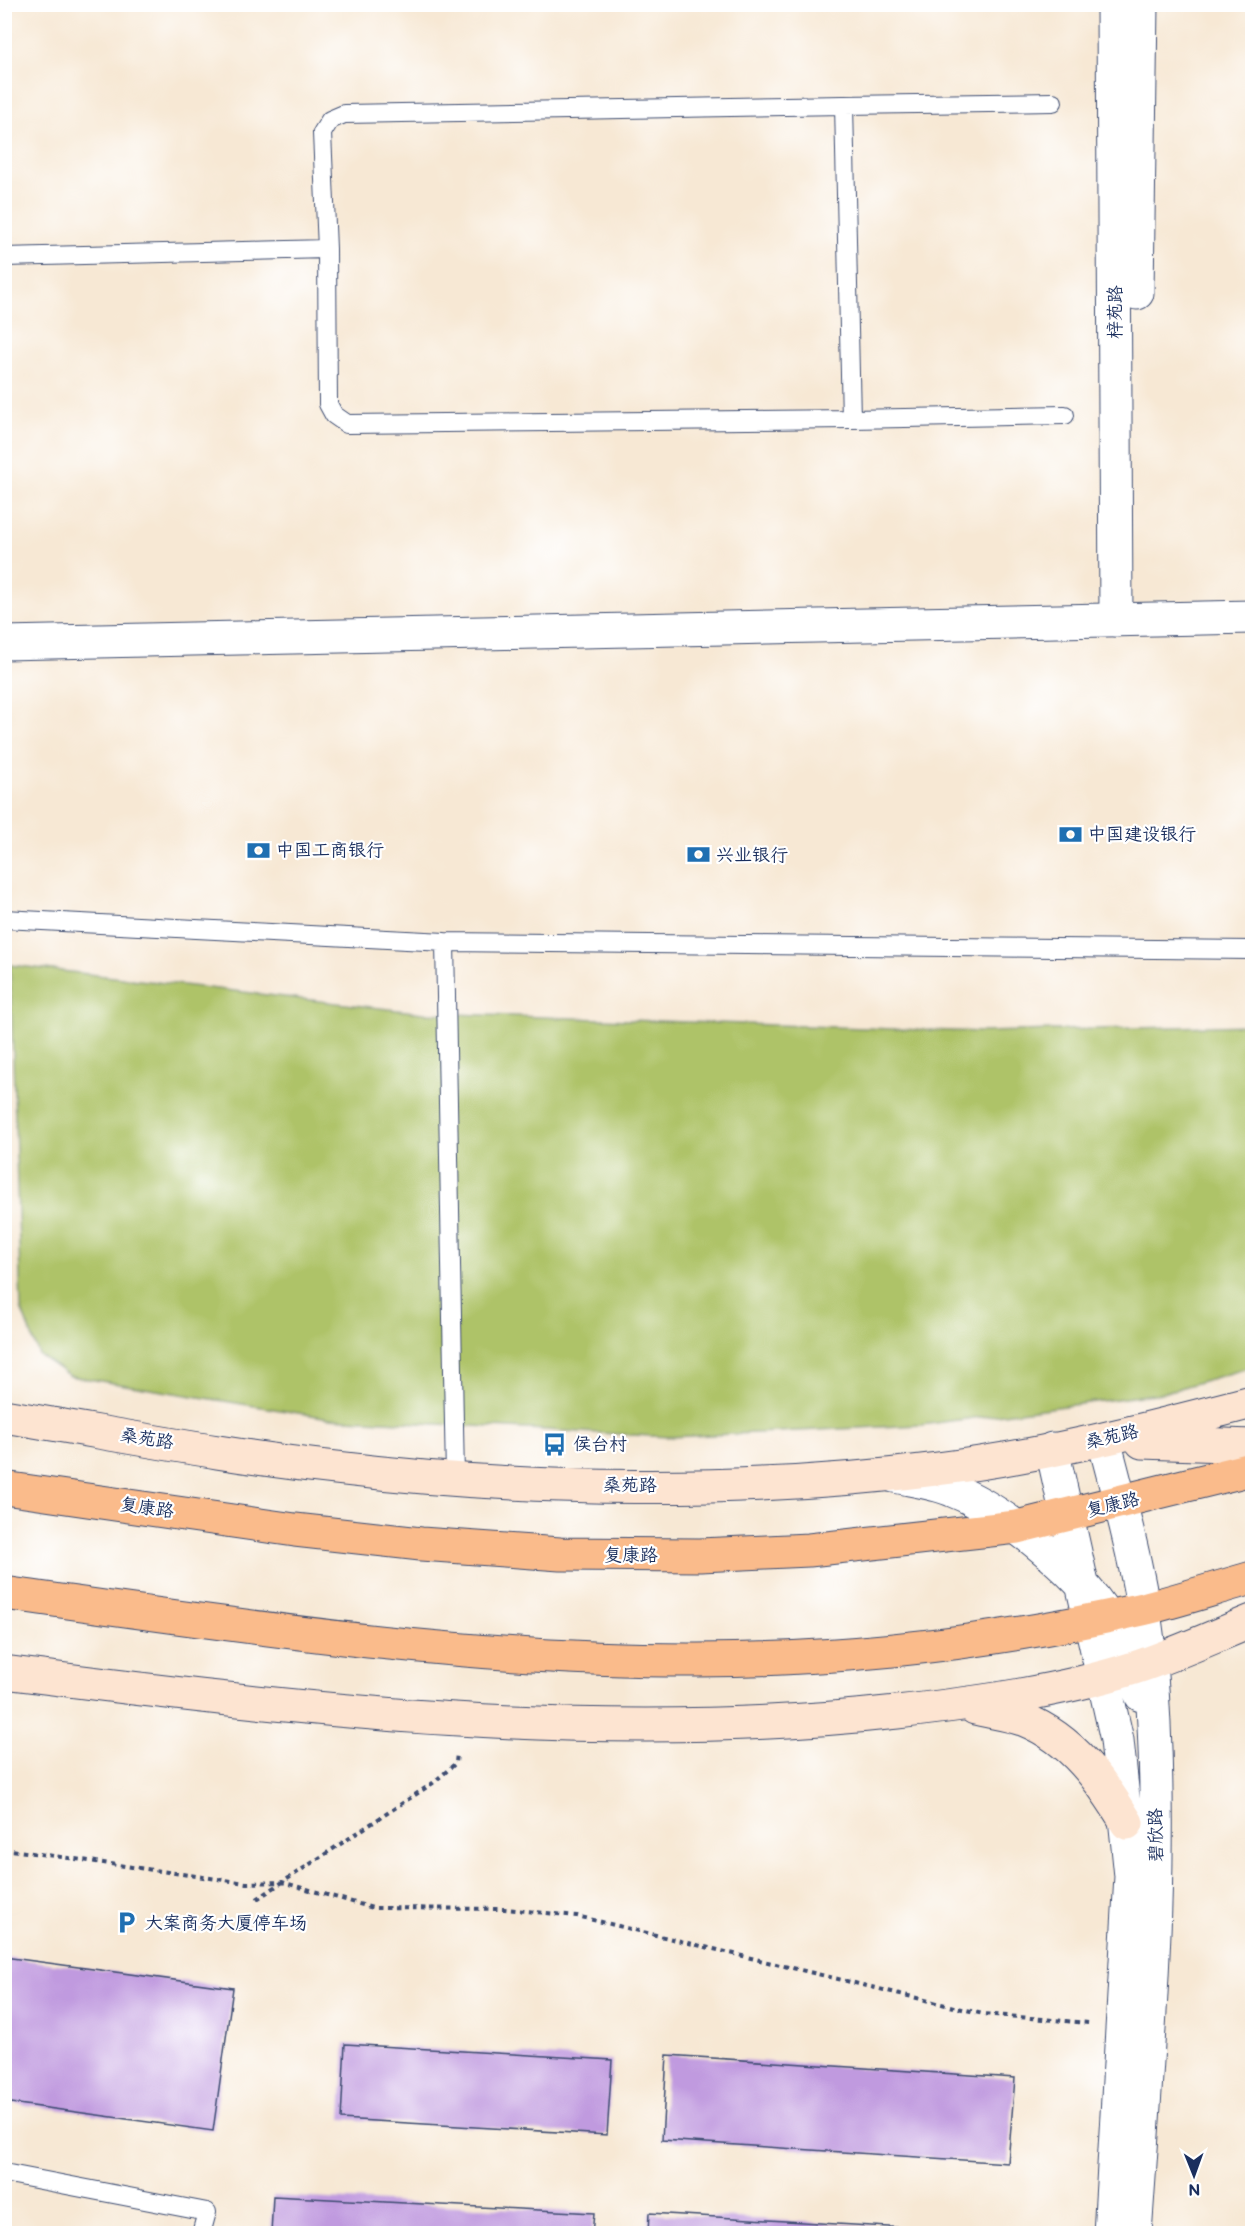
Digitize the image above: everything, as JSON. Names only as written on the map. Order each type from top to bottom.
[{"type":"highway","name":"复康路","points":[[4,1488],[295,1530],[421,1544],[560,1554],[700,1555],[809,1550],[1017,1527],[1120,1504],[1252,1469]]},
{"type":"highway","points":[[4,1593],[426,1648],[576,1658],[699,1660],[838,1654],[979,1640],[1143,1608],[1252,1578]]},
{"type":"main road","name":"桑苑路","points":[[4,1416],[336,1468],[455,1478],[586,1485],[710,1485],[817,1480],[936,1470],[1104,1440],[1252,1402]]},
{"type":"main road","points":[[1104,1440],[1252,1446]]},
{"type":"main road","points":[[4,1672],[322,1710],[460,1721],[634,1726],[731,1724],[844,1718],[959,1705],[1038,1692],[1128,1669],[1252,1621]]},
{"type":"main road","points":[[959,1705],[1024,1720],[1049,1733],[1093,1771],[1127,1823]]},
{"type":"street","name":"梓苑路","points":[[1113,4],[1124,619]]},
{"type":"street","name":"梓苑路","points":[[1124,619],[1141,4]]},
{"type":"street","points":[[4,643],[1252,617]]},
{"type":"street","name":"碧欣路","points":[[1104,1440],[1143,1608],[1128,1669],[1116,1740],[1127,1823],[1131,1876],[1110,2234]]},
{"type":"street","name":"碧欣路","points":[[1052,1449],[1082,1586],[1128,1669],[1154,1728],[1157,1866],[1135,2234]]},
{"type":"street","points":[[880,1474],[952,1490],[1017,1527],[1082,1586]]},
{"type":"lane","points":[[1053,102],[344,114],[330,120],[322,133],[327,249],[328,404],[334,415],[347,424],[851,419],[1065,414]]},
{"type":"lane","points":[[844,105],[851,419]]},
{"type":"lane","points":[[4,257],[327,249]]},
{"type":"lane","points":[[4,919],[445,942],[1252,950]]},
{"type":"lane","points":[[445,942],[455,1478]]},
{"type":"lane","points":[[4,2173],[207,2212],[201,2234]]},
{"type":"path","points":[[257,1899],[433,1783],[456,1763]]},
{"type":"path","points":[[4,1849],[246,1883],[282,1882],[373,1908],[505,1909],[577,1916],[983,2014],[1122,2025]]},
{"type":"green space","points":[[10,965],[423,1013],[983,1032],[1252,1025],[1252,1367],[1162,1393],[921,1425],[669,1437],[329,1418],[70,1376],[39,1355],[21,1308]]},
{"type":"building","points":[[4,1957],[233,1988],[213,2131],[4,2102]]},
{"type":"building","points":[[345,2044],[612,2060],[607,2135],[341,2119]]},
{"type":"building","points":[[667,2055],[1015,2078],[1008,2163],[662,2140]]},
{"type":"building","points":[[273,2196],[594,2213],[592,2234],[271,2234]]},
{"type":"building","points":[[649,2213],[974,2232],[974,2234],[648,2234]]},
{"type":"place","name":"中国建设银行","points":[[1070,834]]},
{"type":"place","name":"中国工商银行","points":[[258,850]]},
{"type":"place","name":"兴业银行","points":[[698,855]]},
{"type":"place","name":"侯台村","points":[[555,1444]]},
{"type":"place","name":"大案商务大厦停车场","points":[[127,1923]]}]
